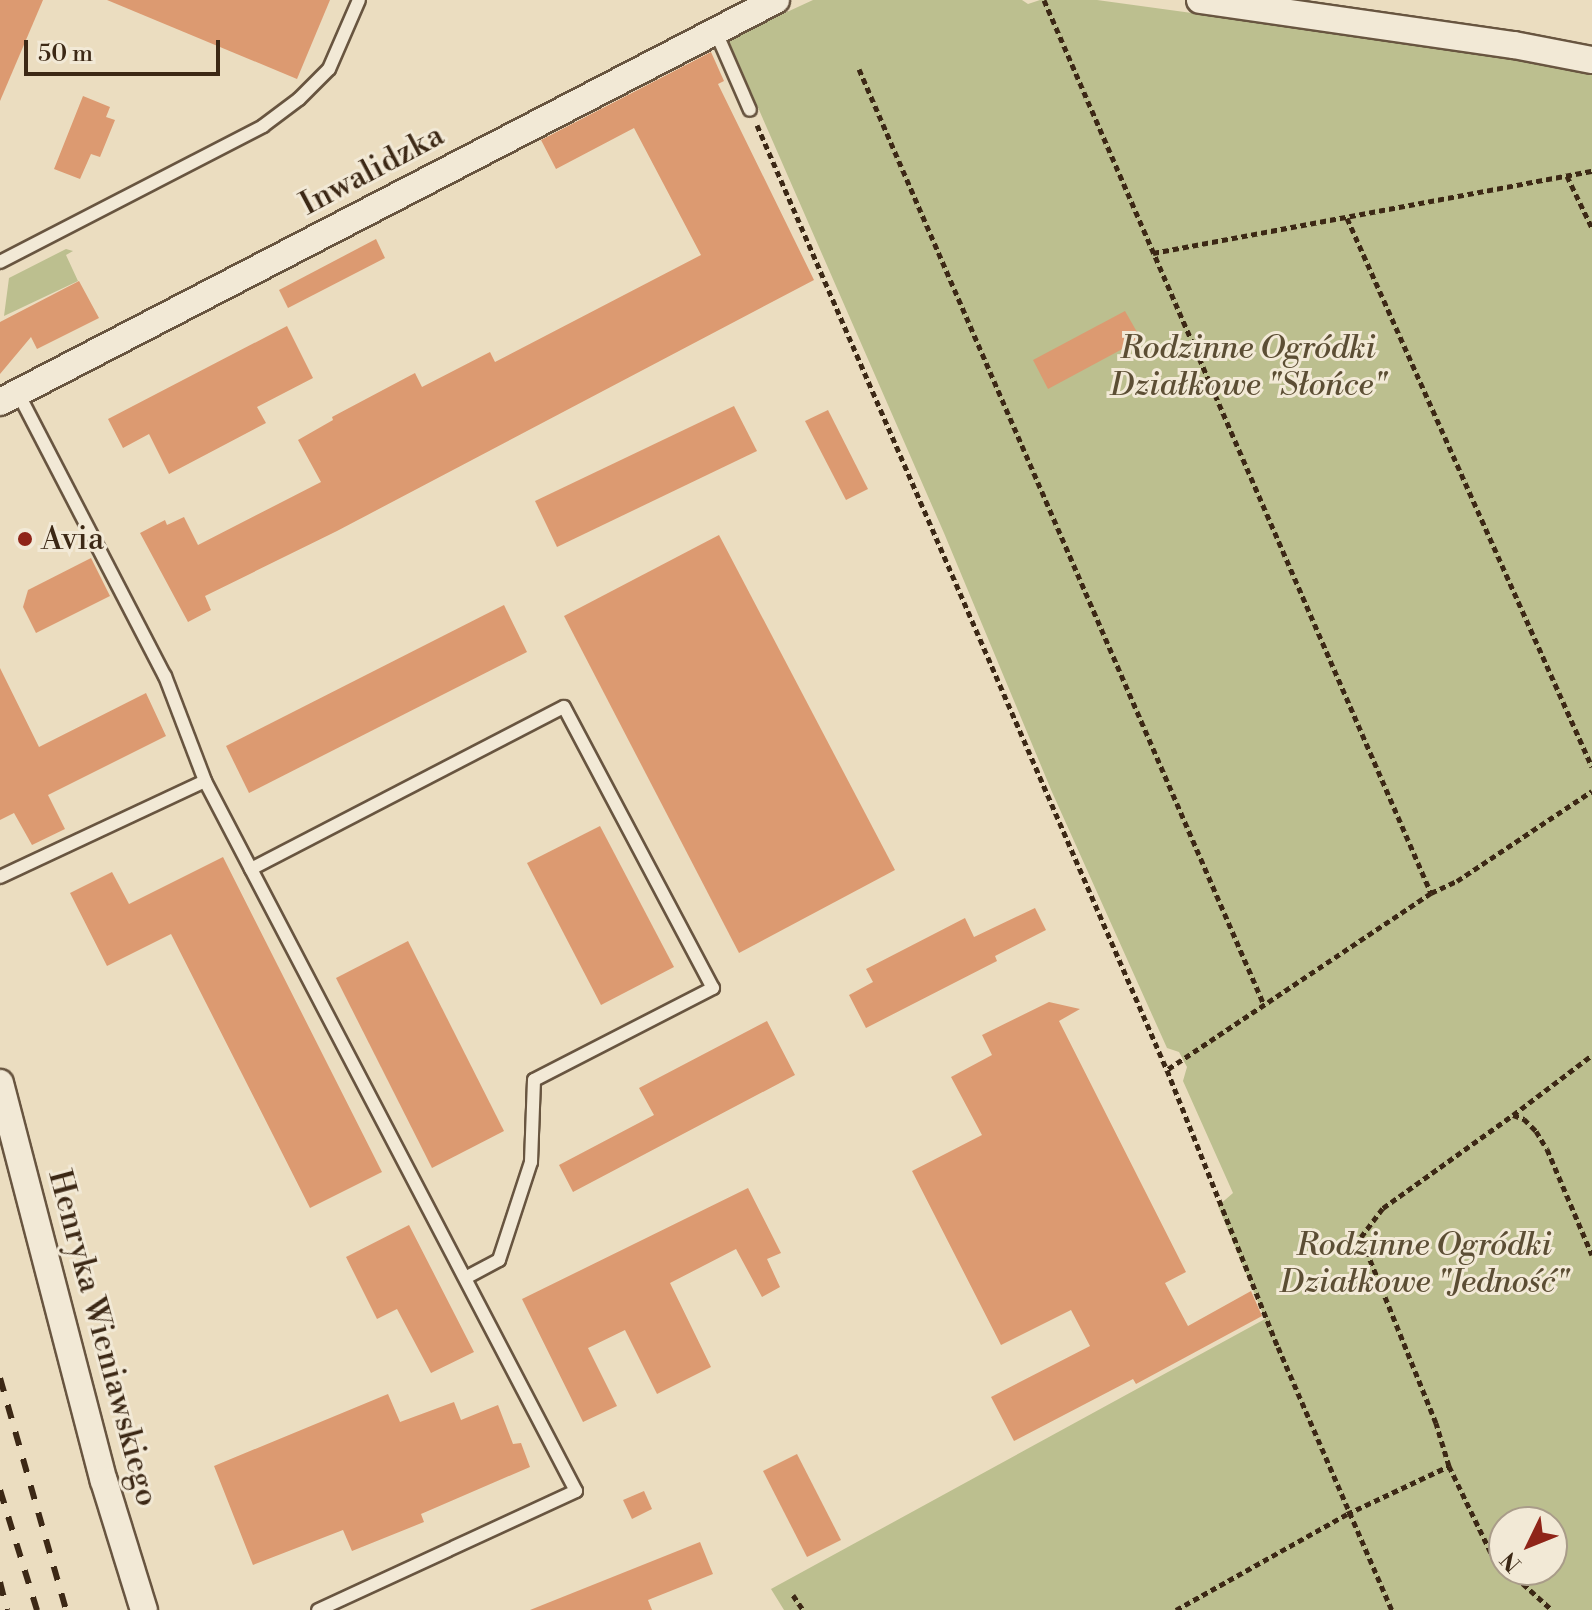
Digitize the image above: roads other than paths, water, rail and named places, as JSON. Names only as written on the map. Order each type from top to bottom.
[{"type":"street","name":"Inwalidzka","points":[[9,398],[776,0]]},
{"type":"street","points":[[1200,0],[1514,45],[1592,60]]},
{"type":"street","name":"Henryka Wieniawskiego","points":[[0,1083],[104,1481],[144,1610]]},
{"type":"lane","points":[[0,262],[263,126],[299,99],[329,69],[359,0]]},
{"type":"lane","points":[[715,30],[750,110]]},
{"type":"lane","points":[[9,398],[165,676],[205,781],[576,1491],[318,1610]]},
{"type":"lane","points":[[251,869],[564,707],[713,988],[534,1080],[531,1162],[499,1260],[465,1278]]},
{"type":"lane","points":[[0,877],[205,781]]},
{"type":"railway","points":[[0,1378],[66,1610]]},
{"type":"railway","points":[[0,1490],[37,1610]]},
{"type":"railway","points":[[0,1582],[7,1610]]},
{"type":"place","name":"Avia","points":[[25,539]]},
{"type":"park label","name":"Rodzinne Ogródki Działkowe \"Słońce\"","points":[[1248,368]]},
{"type":"park label","name":"Rodzinne Ogródki Działkowe \"Jedność\"","points":[[1424,1264]]}]
